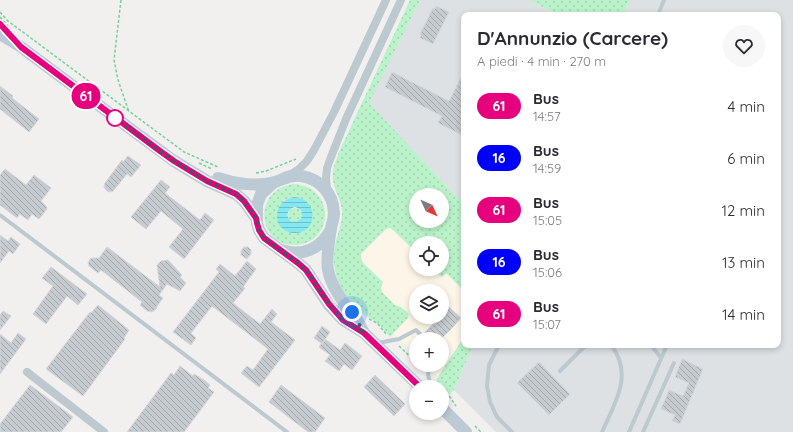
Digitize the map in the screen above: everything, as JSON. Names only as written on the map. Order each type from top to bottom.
[{"type":"main road","points":[[3,28],[21,47],[174,161],[192,165],[230,182],[248,185],[274,182],[288,176],[300,176],[312,179],[319,183],[327,190],[331,198],[334,213],[327,259],[328,270],[338,294],[352,312],[364,333]]},
{"type":"main road","points":[[192,165],[207,181],[236,194],[244,201],[256,218]]},
{"type":"main road","points":[[274,182],[261,194],[257,205],[257,223],[264,238],[306,270],[329,304],[343,320],[364,333],[413,380]]},
{"type":"main road","points":[[278,248],[296,252],[305,251],[313,248],[324,240],[331,229]]},
{"type":"main road","points":[[449,413],[471,429]]},
{"type":"street","points":[[288,176],[299,169],[307,161],[314,150],[334,112],[386,0]]},
{"type":"street","points":[[327,190],[327,168],[346,119],[401,0]]},
{"type":"street","points":[[28,372],[104,432]]},
{"type":"lane","points":[[659,12],[664,0]]},
{"type":"lane","points":[[0,215],[287,432]]},
{"type":"lane","points":[[375,344],[399,338],[409,333]]},
{"type":"lane","points":[[498,348],[489,365],[487,386],[490,402],[497,417],[512,432]]},
{"type":"lane","points":[[560,371],[583,348]]},
{"type":"lane","points":[[602,432],[619,395],[622,383],[620,361],[614,348]]},
{"type":"lane","points":[[653,348],[661,358]]},
{"type":"lane","points":[[629,432],[666,348]]},
{"type":"lane","points":[[643,432],[674,363]]},
{"type":"path","points":[[121,0],[114,60],[118,80],[132,118],[132,130]]},
{"type":"path","points":[[0,12],[8,21],[184,152],[218,168]]},
{"type":"path","points":[[0,17],[5,23],[3,28]]},
{"type":"path","points":[[254,173],[266,172],[299,157]]},
{"type":"path","points":[[192,165],[211,169]]},
{"type":"path","points":[[366,317],[376,323],[409,356]]},
{"type":"path","points":[[449,396],[459,410]]},
{"type":"path","points":[[471,429],[481,432]]},
{"type":"shaded area","points":[[420,0],[529,0],[553,12],[461,12],[461,202],[368,103]]},
{"type":"shaded area","points":[[630,0],[793,0],[793,432],[496,432],[454,390],[472,348],[781,348],[781,12],[624,12]]},
{"type":"shaded area","points":[[390,228],[409,245],[409,276],[449,276],[461,288],[461,342],[449,360],[449,332],[409,332],[409,348],[393,333],[408,318],[403,308],[395,306],[382,292],[381,287],[383,282],[361,260],[361,254],[386,229]]},
{"type":"shaded area","points":[[433,372],[441,372],[438,377]]},
{"type":"green space","points":[[410,0],[420,0],[369,103],[448,188],[409,188],[409,228],[449,228],[449,189],[461,202],[461,288],[449,276],[449,236],[409,236],[409,245],[390,228],[386,229],[361,254],[361,258],[363,263],[383,282],[381,287],[382,292],[395,305],[401,307],[409,314],[408,318],[390,337],[379,325],[351,302],[341,288],[338,280],[335,271],[334,252],[342,211],[333,183],[334,168],[339,152]]},
{"type":"green space","points":[[529,0],[630,0],[624,12],[553,12]]},
{"type":"green space","points":[[294,184],[308,187],[318,195],[323,205],[325,216],[323,226],[317,236],[307,243],[294,245],[282,243],[272,236],[267,227],[264,216],[266,205],[271,196],[280,188]],"holes":[[[298,197],[313,217],[310,225],[278,222],[277,218],[280,206],[286,200]]]},
{"type":"green space","points":[[292,208],[298,208],[302,212],[302,218],[298,222],[292,222],[288,218],[288,212]]},
{"type":"green space","points":[[461,342],[461,348],[472,348],[454,390],[449,394],[449,380],[436,380],[441,372],[449,372],[449,360]]},
{"type":"water","points":[[294,197],[302,199],[308,203],[313,215],[309,227],[304,231],[296,233],[288,232],[282,228],[279,223],[277,217],[278,211],[286,200]],"holes":[[[295,207],[300,209],[302,212],[301,219],[292,222],[288,217],[289,211],[291,208]]]},
{"type":"building","points":[[436,6],[449,12],[433,44],[420,38],[420,34],[433,8],[435,9]]},
{"type":"building","points":[[392,72],[449,101],[461,78],[461,134],[438,123],[442,116],[385,87]]},
{"type":"building","points":[[0,86],[13,96],[12,98],[39,119],[29,132],[0,109]]},
{"type":"building","points":[[128,156],[141,165],[131,177],[127,174],[113,191],[107,191],[104,187],[105,183],[122,160],[123,162]]},
{"type":"building","points":[[5,169],[26,185],[34,175],[51,188],[41,201],[47,209],[39,219],[32,214],[28,220],[20,214],[17,218],[0,205],[0,175]]},
{"type":"building","points":[[161,180],[170,187],[165,193],[200,220],[205,213],[214,220],[184,259],[169,247],[183,229],[161,211],[146,229],[131,217]]},
{"type":"building","points":[[0,235],[8,241],[11,237],[20,244],[13,254],[9,251],[0,263]]},
{"type":"building","points":[[107,247],[160,287],[157,265],[161,261],[168,260],[182,275],[180,277],[186,283],[180,291],[167,284],[159,295],[163,298],[156,309],[152,312],[147,311],[140,305],[142,302],[101,270],[98,273],[89,266],[88,263],[90,259],[99,258]]},
{"type":"building","points":[[244,247],[248,247],[251,250],[251,254],[247,259],[241,255],[241,251]]},
{"type":"building","points":[[247,261],[256,269],[243,287],[245,288],[233,303],[260,324],[272,309],[277,314],[271,322],[295,340],[259,387],[241,373],[247,366],[253,370],[268,349],[212,306],[191,333],[196,338],[191,345],[173,332],[219,272],[216,269],[220,264],[235,276]]},
{"type":"building","points":[[51,267],[87,294],[78,305],[67,296],[46,324],[33,314],[53,286],[42,278]]},
{"type":"building","points":[[98,305],[129,330],[124,338],[125,339],[83,396],[46,369],[90,312],[91,313]]},
{"type":"building","points":[[449,307],[461,318],[448,332],[425,332],[433,324],[449,324]]},
{"type":"building","points":[[3,311],[11,316],[0,330],[0,315]]},
{"type":"building","points":[[322,326],[330,332],[322,344],[314,338]]},
{"type":"building","points":[[18,333],[26,339],[0,374],[0,334],[11,343]]},
{"type":"building","points":[[325,339],[340,350],[345,343],[362,356],[352,370],[344,364],[339,371],[325,361],[330,355],[319,347]]},
{"type":"building","points":[[682,359],[703,369],[680,424],[672,421],[675,415],[661,409],[669,390],[683,396],[689,383],[675,377]]},
{"type":"building","points":[[539,362],[570,394],[549,415],[517,383]]},
{"type":"building","points":[[180,366],[193,376],[194,374],[204,380],[210,385],[208,388],[214,392],[184,432],[127,432],[171,373],[174,375]]},
{"type":"building","points":[[375,375],[405,404],[394,416],[364,387]]},
{"type":"building","points":[[30,385],[73,417],[61,432],[0,432],[0,424]]},
{"type":"building","points":[[281,385],[325,418],[315,432],[308,432],[269,402]]},
{"type":"bus line","name":"61","points":[[0,24],[21,47],[160,151],[207,181],[236,194],[250,208],[256,218],[259,230],[264,238],[306,270],[329,304],[343,320],[364,333],[413,380]]},
{"type":"route","points":[[115,118],[174,161],[207,181],[236,194],[250,208],[256,218],[259,230],[264,238],[306,270],[329,304],[343,320],[364,333],[352,312]]}]
